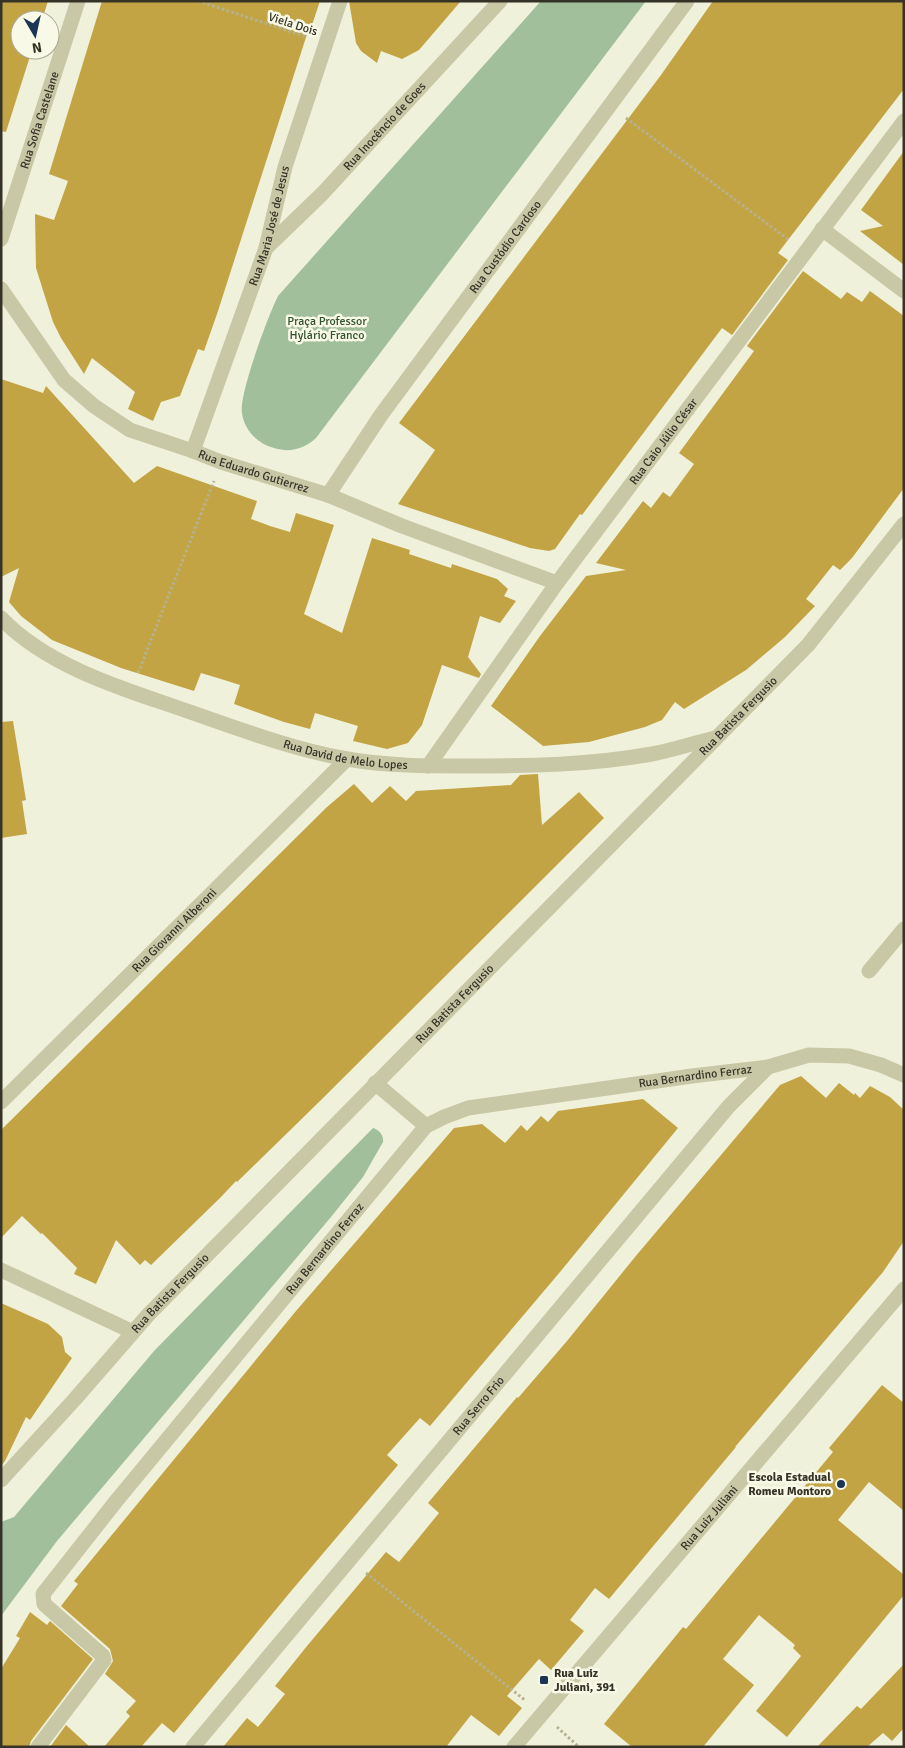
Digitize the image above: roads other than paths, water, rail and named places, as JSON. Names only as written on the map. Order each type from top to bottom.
[{"type":"street","name":"Rua Sofia Castelane","points":[[1,239],[78,1]]},
{"type":"street","name":"Rua Maria José de Jesus","points":[[193,450],[266,248],[285,168],[340,1]]},
{"type":"street","name":"Rua Inocêncio de Goes","points":[[266,248],[322,194],[500,1]]},
{"type":"street","name":"Rua Custódio Cardoso","points":[[328,495],[381,415],[687,1]]},
{"type":"street","name":"Rua Caio Júlio César","points":[[428,766],[557,583],[904,121]]},
{"type":"street","points":[[822,229],[904,292]]},
{"type":"street","name":"Rua Eduardo Gutierrez","points":[[1,290],[64,380],[94,406],[130,430],[193,450],[221,462],[328,495],[402,526],[557,583]]},
{"type":"street","name":"Rua Batista Fergusio","points":[[1,1480],[148,1315],[808,645],[904,524]]},
{"type":"street","name":"Rua David de Melo Lopes","points":[[1,618],[34,645],[77,670],[131,692],[275,741],[347,759],[400,765],[538,766],[653,754],[716,738]]},
{"type":"street","name":"Rua Giovanni Alberoni","points":[[1,1102],[347,759]]},
{"type":"street","points":[[869,971],[904,929]]},
{"type":"street","name":"Rua Bernardino Ferraz","points":[[38,1747],[104,1660],[103,1656],[44,1604],[43,1594],[117,1500],[426,1126],[444,1116],[468,1108],[768,1067],[809,1055],[850,1056],[881,1064],[904,1075]]},
{"type":"street","name":"Rua Serro Frio","points":[[193,1747],[729,1106],[768,1067]]},
{"type":"street","points":[[375,1083],[426,1126]]},
{"type":"street","points":[[1,1270],[133,1332]]},
{"type":"street","name":"Rua Luiz Juliani","points":[[514,1747],[904,1289]]},
{"type":"place","name":"Escola Estadual Romeu Montoro","points":[[841,1484]]},
{"type":"place","name":"Rua Luiz Juliani, 391","points":[[544,1680]]},
{"type":"park label","name":"Praça Professor Hylário Franco","points":[[327,328]]}]
